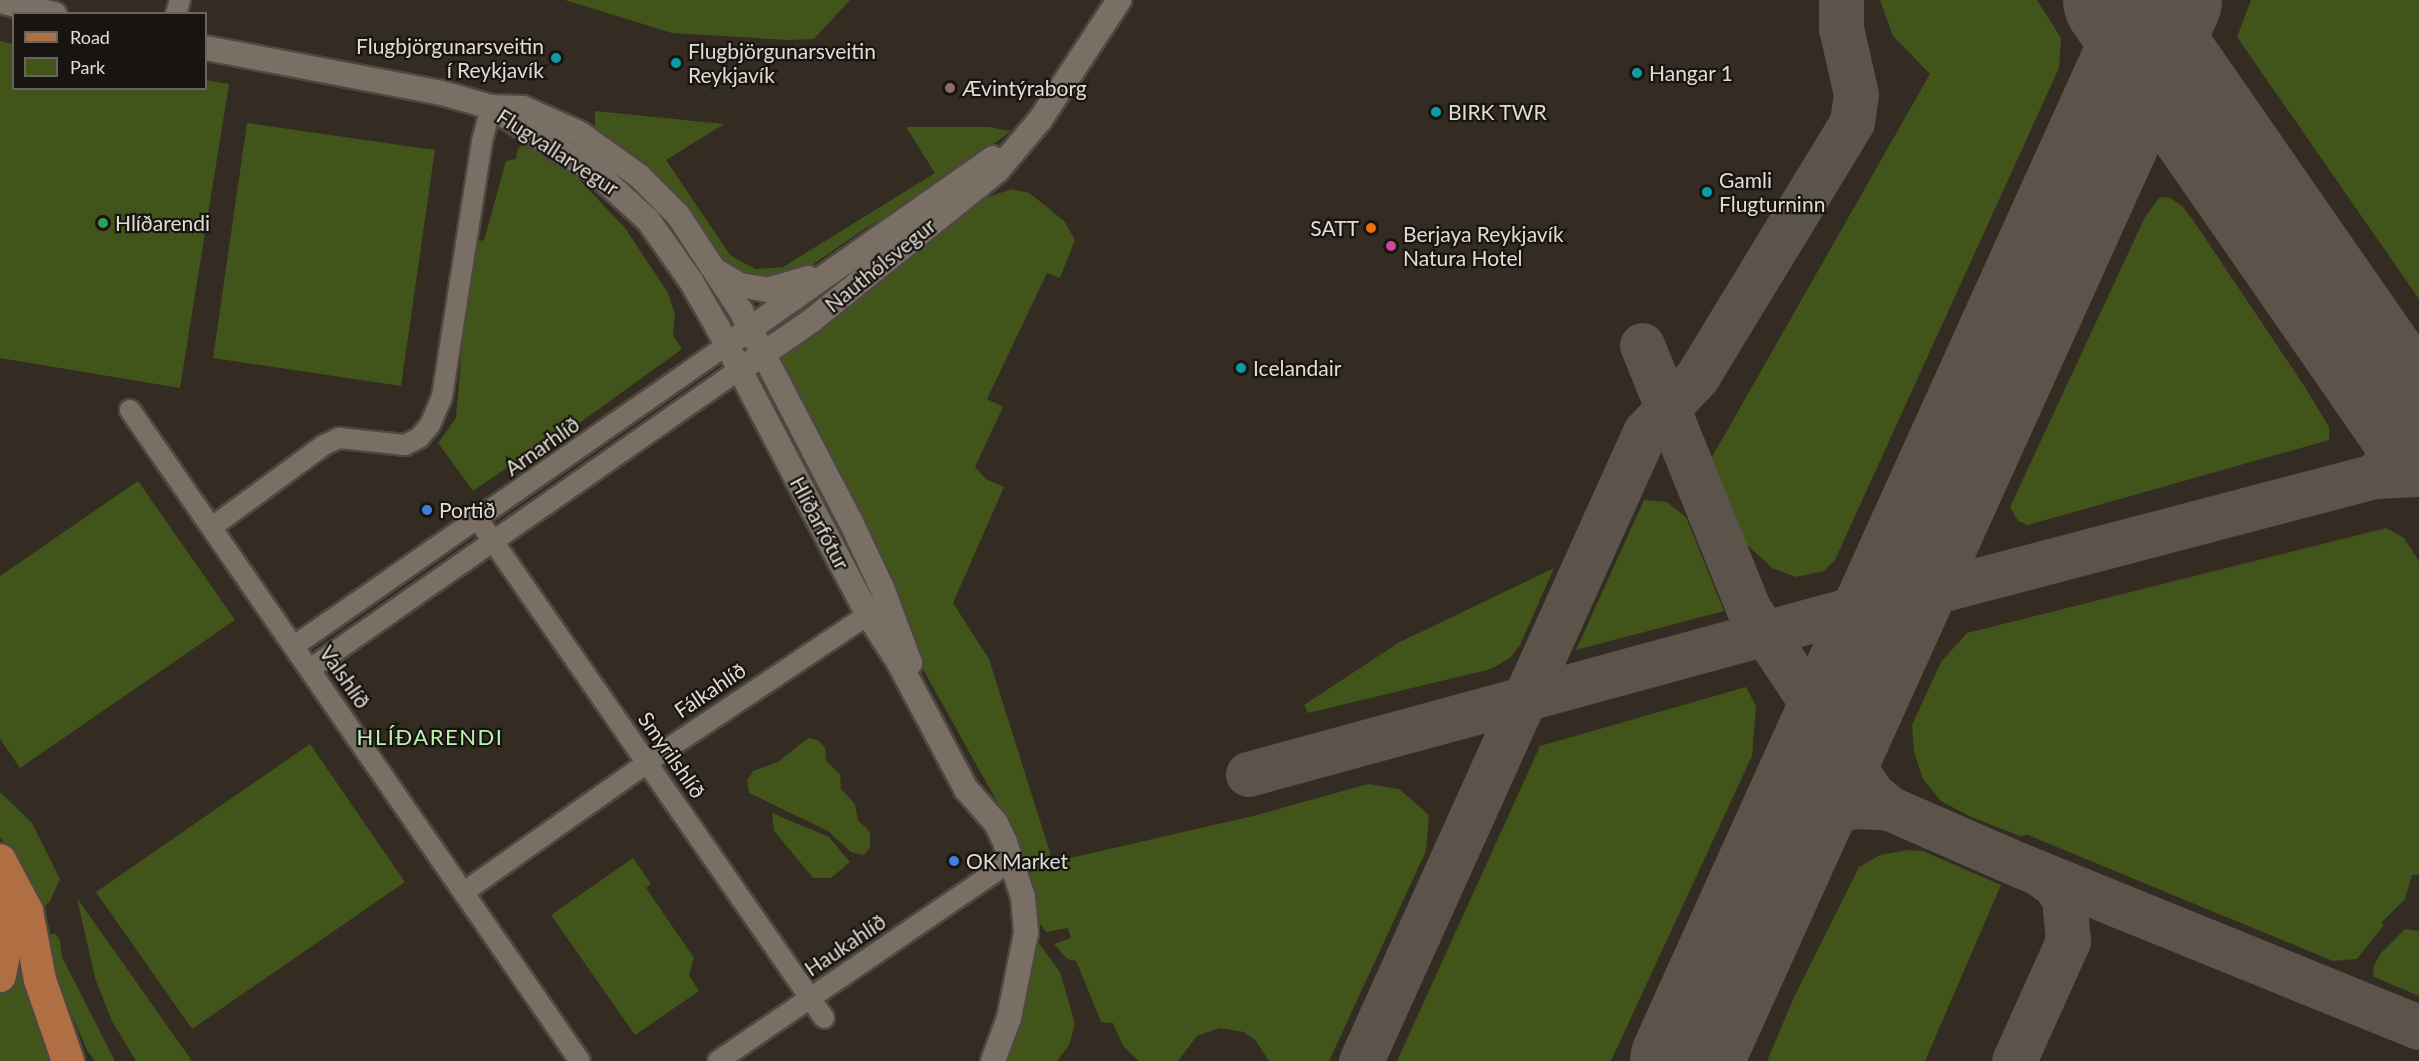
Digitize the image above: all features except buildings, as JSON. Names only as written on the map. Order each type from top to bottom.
[{"type":"main road","points":[[0,860],[27,911],[40,980],[68,1061]]},
{"type":"main road","points":[[0,907],[7,939],[0,976]]},
{"type":"street","name":"Nauthólsvegur","points":[[740,369],[811,321],[983,184],[1040,120],[1119,0]]},
{"type":"street","points":[[0,1],[46,12]]},
{"type":"street","name":"Flugvallarvegur","points":[[207,48],[442,93],[491,107],[568,153],[623,194],[671,250],[727,345]]},
{"type":"street","name":"Flugvallarvegur","points":[[207,61],[284,63]]},
{"type":"street","name":"Flugvallarvegur","points":[[491,107],[510,105],[545,116],[614,156],[678,215],[718,272],[762,354]]},
{"type":"street","points":[[212,527],[324,445],[339,438],[405,445],[419,438],[430,425],[442,397],[491,107]]},
{"type":"street","name":"Nauthólsvegur","points":[[727,345],[982,164],[1012,150]]},
{"type":"street","points":[[718,272],[740,285],[767,290],[839,266]]},
{"type":"street","name":"Hlíðarfótur","points":[[727,345],[868,615],[919,698],[973,799],[999,869],[1020,949]]},
{"type":"street","name":"Arnarhlíð","points":[[294,646],[479,521],[727,345]]},
{"type":"street","name":"Hlíðarfótur","points":[[762,354],[882,588],[907,651],[919,698]]},
{"type":"street","points":[[310,669],[740,369]]},
{"type":"street","name":"Valshlíð","points":[[130,410],[580,1061]]},
{"type":"street","name":"Smyrilshlíð","points":[[479,521],[824,1018]]},
{"type":"street","name":"Fálkahlíð","points":[[464,892],[648,762],[868,615]]},
{"type":"street","name":"Hlíðarfótur","points":[[973,799],[996,823],[1014,863],[1025,910],[1026,933],[1020,949],[1009,1018],[993,1061]]},
{"type":"street","name":"Haukahlíð","points":[[718,1061],[999,869]]},
{"type":"green space","points":[[565,0],[850,0],[814,39],[787,40],[672,33]]},
{"type":"green space","points":[[1880,0],[2037,0],[2061,38],[2059,68],[1835,560],[1824,571],[1796,577],[1772,568],[1743,541],[1712,457],[1930,74],[1893,36]]},
{"type":"green space","points":[[2251,0],[2419,0],[2419,299],[2237,37]]},
{"type":"green space","name":"Hlíðarendi","points":[[0,41],[12,44],[12,90],[207,90],[207,80],[229,84],[180,388],[0,358]]},
{"type":"green space","points":[[595,111],[724,124],[666,160],[730,255],[755,269],[783,267],[935,173],[906,127],[989,127],[1011,131],[935,188],[867,227],[805,270],[765,283],[738,278],[595,135]]},
{"type":"green space","points":[[247,123],[435,150],[401,386],[213,358]]},
{"type":"green space","points":[[527,143],[573,173],[625,228],[668,293],[675,314],[673,335],[682,349],[553,442],[537,447],[473,491],[438,443],[456,418],[465,308],[475,242],[484,240],[506,161],[516,159],[518,148]]},
{"type":"green space","points":[[1012,189],[1029,193],[1046,206],[1065,222],[1075,240],[1060,278],[1047,273],[987,399],[1003,407],[975,467],[986,479],[1004,487],[953,603],[989,659],[1053,862],[1257,815],[1368,784],[1399,789],[1429,815],[1426,851],[1329,1061],[1269,1061],[1255,1040],[1244,1032],[1220,1028],[1197,1036],[1178,1061],[1139,1061],[1123,1046],[1113,1023],[1101,1022],[1076,961],[1067,959],[1054,944],[1071,938],[1068,928],[1046,932],[1031,910],[1019,841],[920,664],[842,478],[776,373],[785,346],[883,279],[983,199]]},
{"type":"green space","points":[[2160,197],[2170,198],[2182,206],[2193,220],[2305,387],[2329,427],[2329,440],[2028,525],[2018,521],[2010,507],[2145,217]]},
{"type":"green space","points":[[138,481],[235,620],[20,768],[0,739],[0,576]]},
{"type":"green space","points":[[1644,500],[1667,502],[1686,517],[1724,611],[1576,650]]},
{"type":"green space","points":[[2386,528],[2404,538],[2419,561],[2419,875],[2412,875],[2405,899],[2382,922],[2383,926],[2357,959],[2333,961],[2028,835],[2020,836],[1971,817],[1941,801],[1923,779],[1914,752],[1912,725],[1941,662],[1967,633]]},
{"type":"green space","points":[[1554,568],[1520,645],[1510,658],[1491,669],[1308,713],[1304,705],[1398,643]]},
{"type":"green space","points":[[1746,687],[1756,706],[1752,756],[1611,1061],[1397,1061],[1540,746]]},
{"type":"green space","points":[[808,738],[818,740],[825,748],[826,761],[840,774],[841,789],[855,804],[858,820],[870,832],[870,848],[863,855],[851,852],[828,831],[749,793],[747,781],[753,771],[778,762]]},
{"type":"green space","points":[[310,744],[405,882],[192,1029],[96,892]]},
{"type":"green space","points":[[0,792],[32,823],[60,879],[49,903],[39,909],[15,858],[0,837]]},
{"type":"green space","points":[[772,813],[829,837],[850,862],[831,878],[813,878],[774,831]]},
{"type":"green space","points":[[1909,850],[1923,851],[2001,885],[1925,1061],[1767,1061],[1794,997],[1859,867],[1880,855]]},
{"type":"green space","points":[[633,858],[651,884],[646,888],[694,958],[689,975],[699,991],[635,1035],[551,915]]},
{"type":"green space","points":[[77,898],[192,1061],[136,1061],[112,1021],[95,978]]},
{"type":"green space","points":[[2405,929],[2419,931],[2419,996],[2374,977],[2373,968],[2380,954]]},
{"type":"green space","points":[[1030,931],[1060,972],[1075,1024],[1069,1045],[1057,1061],[1008,1061],[1027,988]]},
{"type":"green space","points":[[18,932],[58,1061],[0,1061],[0,989]]},
{"type":"green space","points":[[49,934],[56,934],[60,940],[62,957],[115,1061],[95,1061],[87,1050],[49,961]]},
{"type":"taxiway","points":[[1361,1061],[1645,432],[1697,377],[1852,122],[1856,94],[1841,28],[1841,0]]},
{"type":"taxiway","points":[[1642,345],[1748,608],[1872,794],[1889,808],[2022,866],[2419,1027]]},
{"type":"taxiway","points":[[2375,476],[2395,450],[2402,429],[2402,409]]},
{"type":"taxiway","points":[[1880,631],[1912,601],[1940,590],[2375,476],[2419,474]]},
{"type":"taxiway","points":[[1248,774],[1857,608],[1889,589],[1929,525]]},
{"type":"taxiway","points":[[1852,695],[1847,725],[1853,767]]},
{"type":"taxiway","points":[[1800,810],[1817,750],[1816,721],[1808,706]]},
{"type":"taxiway","points":[[1782,849],[1815,820],[1837,810],[1856,806],[1889,808]]},
{"type":"taxiway","points":[[2014,1061],[2068,941],[2064,898],[2054,884],[2037,872]]},
{"type":"runway","points":[[2119,0],[2419,433]]},
{"type":"runway","points":[[1686,1061],[2166,0]]},
{"type":"place","name":"Flugbjörgunarsveitin í Reykjavík","points":[[556,58]]},
{"type":"place","name":"Flugbjörgunarsveitin Reykjavík","points":[[676,63]]},
{"type":"place","name":"Hangar 1","points":[[1637,73]]},
{"type":"place","name":"Ævintýraborg","points":[[950,88]]},
{"type":"place","name":"BIRK TWR","points":[[1436,112]]},
{"type":"place","name":"Gamli Flugturninn","points":[[1707,192]]},
{"type":"place","name":"Hlíðarendi","points":[[103,223]]},
{"type":"place","name":"SATT","points":[[1371,228]]},
{"type":"place","name":"Berjaya Reykjavík Natura Hotel","points":[[1391,246]]},
{"type":"place","name":"Icelandair","points":[[1241,368]]},
{"type":"place","name":"Portið","points":[[427,510]]},
{"type":"place","name":"OK Market","points":[[954,861]]},
{"type":"district","name":"HLÍÐARENDI","points":[[430,737]]}]
